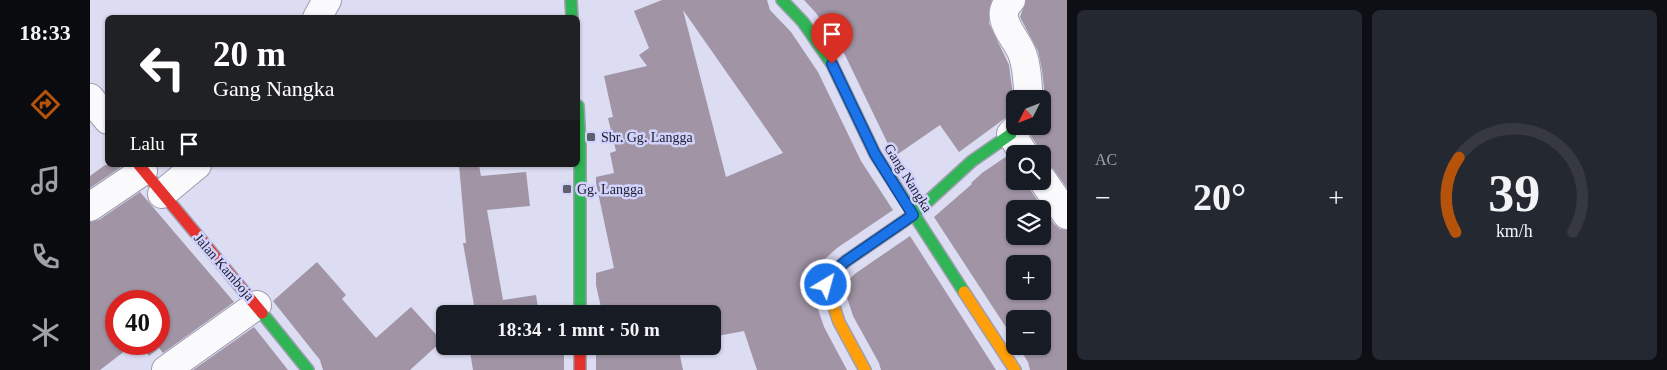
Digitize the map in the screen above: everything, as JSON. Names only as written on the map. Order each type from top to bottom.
[{"type":"street","points":[[319,15],[327,0]]},
{"type":"street","points":[[571,0],[572,15]]},
{"type":"street","name":"Gang Nangka","points":[[782,0],[803,22],[832,64],[875,154],[1015,370]]},
{"type":"street","points":[[1011,0],[1005,8],[1004,22],[1023,54],[1028,90]]},
{"type":"street","points":[[90,98],[105,116]]},
{"type":"street","points":[[864,370],[839,322],[826,280],[846,261],[913,215],[972,161],[1018,138]]},
{"type":"street","points":[[580,146],[580,305]]},
{"type":"street","points":[[162,194],[195,167]]},
{"type":"street","points":[[90,207],[141,168]]},
{"type":"street","name":"Jalan Kamboja","points":[[141,168],[257,305],[308,370]]},
{"type":"street","points":[[1049,190],[1067,215]]},
{"type":"street","points":[[166,370],[257,305]]},
{"type":"street","points":[[580,355],[580,370]]},
{"type":"building","points":[[662,0],[767,0],[770,10],[791,32],[818,72],[861,161],[893,210],[837,248],[815,268],[810,276],[811,288],[824,327],[847,370],[757,370],[744,331],[721,335],[721,305],[600,305],[596,285],[596,273],[614,268],[596,177],[614,173],[610,153],[616,151],[608,118],[613,117],[604,76],[647,66],[639,55],[649,48],[634,11]],"holes":[[[683,10],[783,153],[726,177]]]},
{"type":"building","points":[[804,0],[992,0],[989,10],[989,23],[1009,65],[1012,90],[1006,90],[1006,118],[959,152],[940,125],[895,156],[845,55],[816,13]]},
{"type":"building","points":[[1026,0],[1067,0],[1067,188],[1051,167],[1051,145],[1037,145],[1031,136],[1051,135],[1051,90],[1044,90],[1038,51],[1020,17]]},
{"type":"building","points":[[1006,157],[1006,190],[1030,190],[1037,200],[1006,200],[1006,245],[1051,245],[1051,220],[1060,229],[1067,230],[1067,370],[1030,370],[1024,355],[1051,355],[1051,310],[1006,310],[1006,327],[934,217],[971,183]]},
{"type":"building","points":[[105,165],[105,167],[121,167],[90,188],[90,176]]},
{"type":"building","points":[[459,167],[479,167],[481,176],[526,172],[530,206],[487,210],[503,300],[536,295],[538,305],[474,305],[463,243],[466,243]]},
{"type":"building","points":[[140,192],[234,302],[170,348],[170,290],[105,290],[105,355],[120,355],[100,370],[90,370],[90,222],[99,220]]},
{"type":"building","points":[[910,236],[996,370],[881,370],[853,316],[843,285],[856,273]]},
{"type":"building","points":[[317,262],[346,295],[342,299],[376,338],[411,307],[436,334],[436,346],[410,370],[323,370],[320,360],[273,301]]},
{"type":"building","points":[[254,327],[288,370],[193,370]]},
{"type":"building","points":[[470,355],[564,355],[564,370],[473,370]]},
{"type":"building","points":[[596,355],[680,355],[683,370],[596,370]]},
{"type":"traffic: fast","points":[[571,0],[572,15]]},
{"type":"traffic: fast","points":[[782,0],[803,22],[832,64],[875,154],[964,292]]},
{"type":"traffic: fast","points":[[897,226],[913,215],[972,161],[1010,135]]},
{"type":"traffic: fast","points":[[580,146],[580,167]]},
{"type":"traffic: fast","points":[[580,167],[580,305]]},
{"type":"traffic: fast","points":[[262,313],[308,370]]},
{"type":"traffic: slow","points":[[865,370],[839,322],[825,280],[846,261],[897,226]]},
{"type":"traffic: slow","points":[[964,292],[1015,370]]},
{"type":"traffic: jam","points":[[141,167],[262,313]]},
{"type":"traffic: jam","points":[[580,355],[580,370]]},
{"type":"place","name":"Sbr. Gg. Langga","points":[[591,137]]},
{"type":"place","name":"Gg. Langga","points":[[567,189]]},
{"type":"route","points":[[826,285],[828,276],[846,261],[913,215],[875,154],[832,64]]}]
